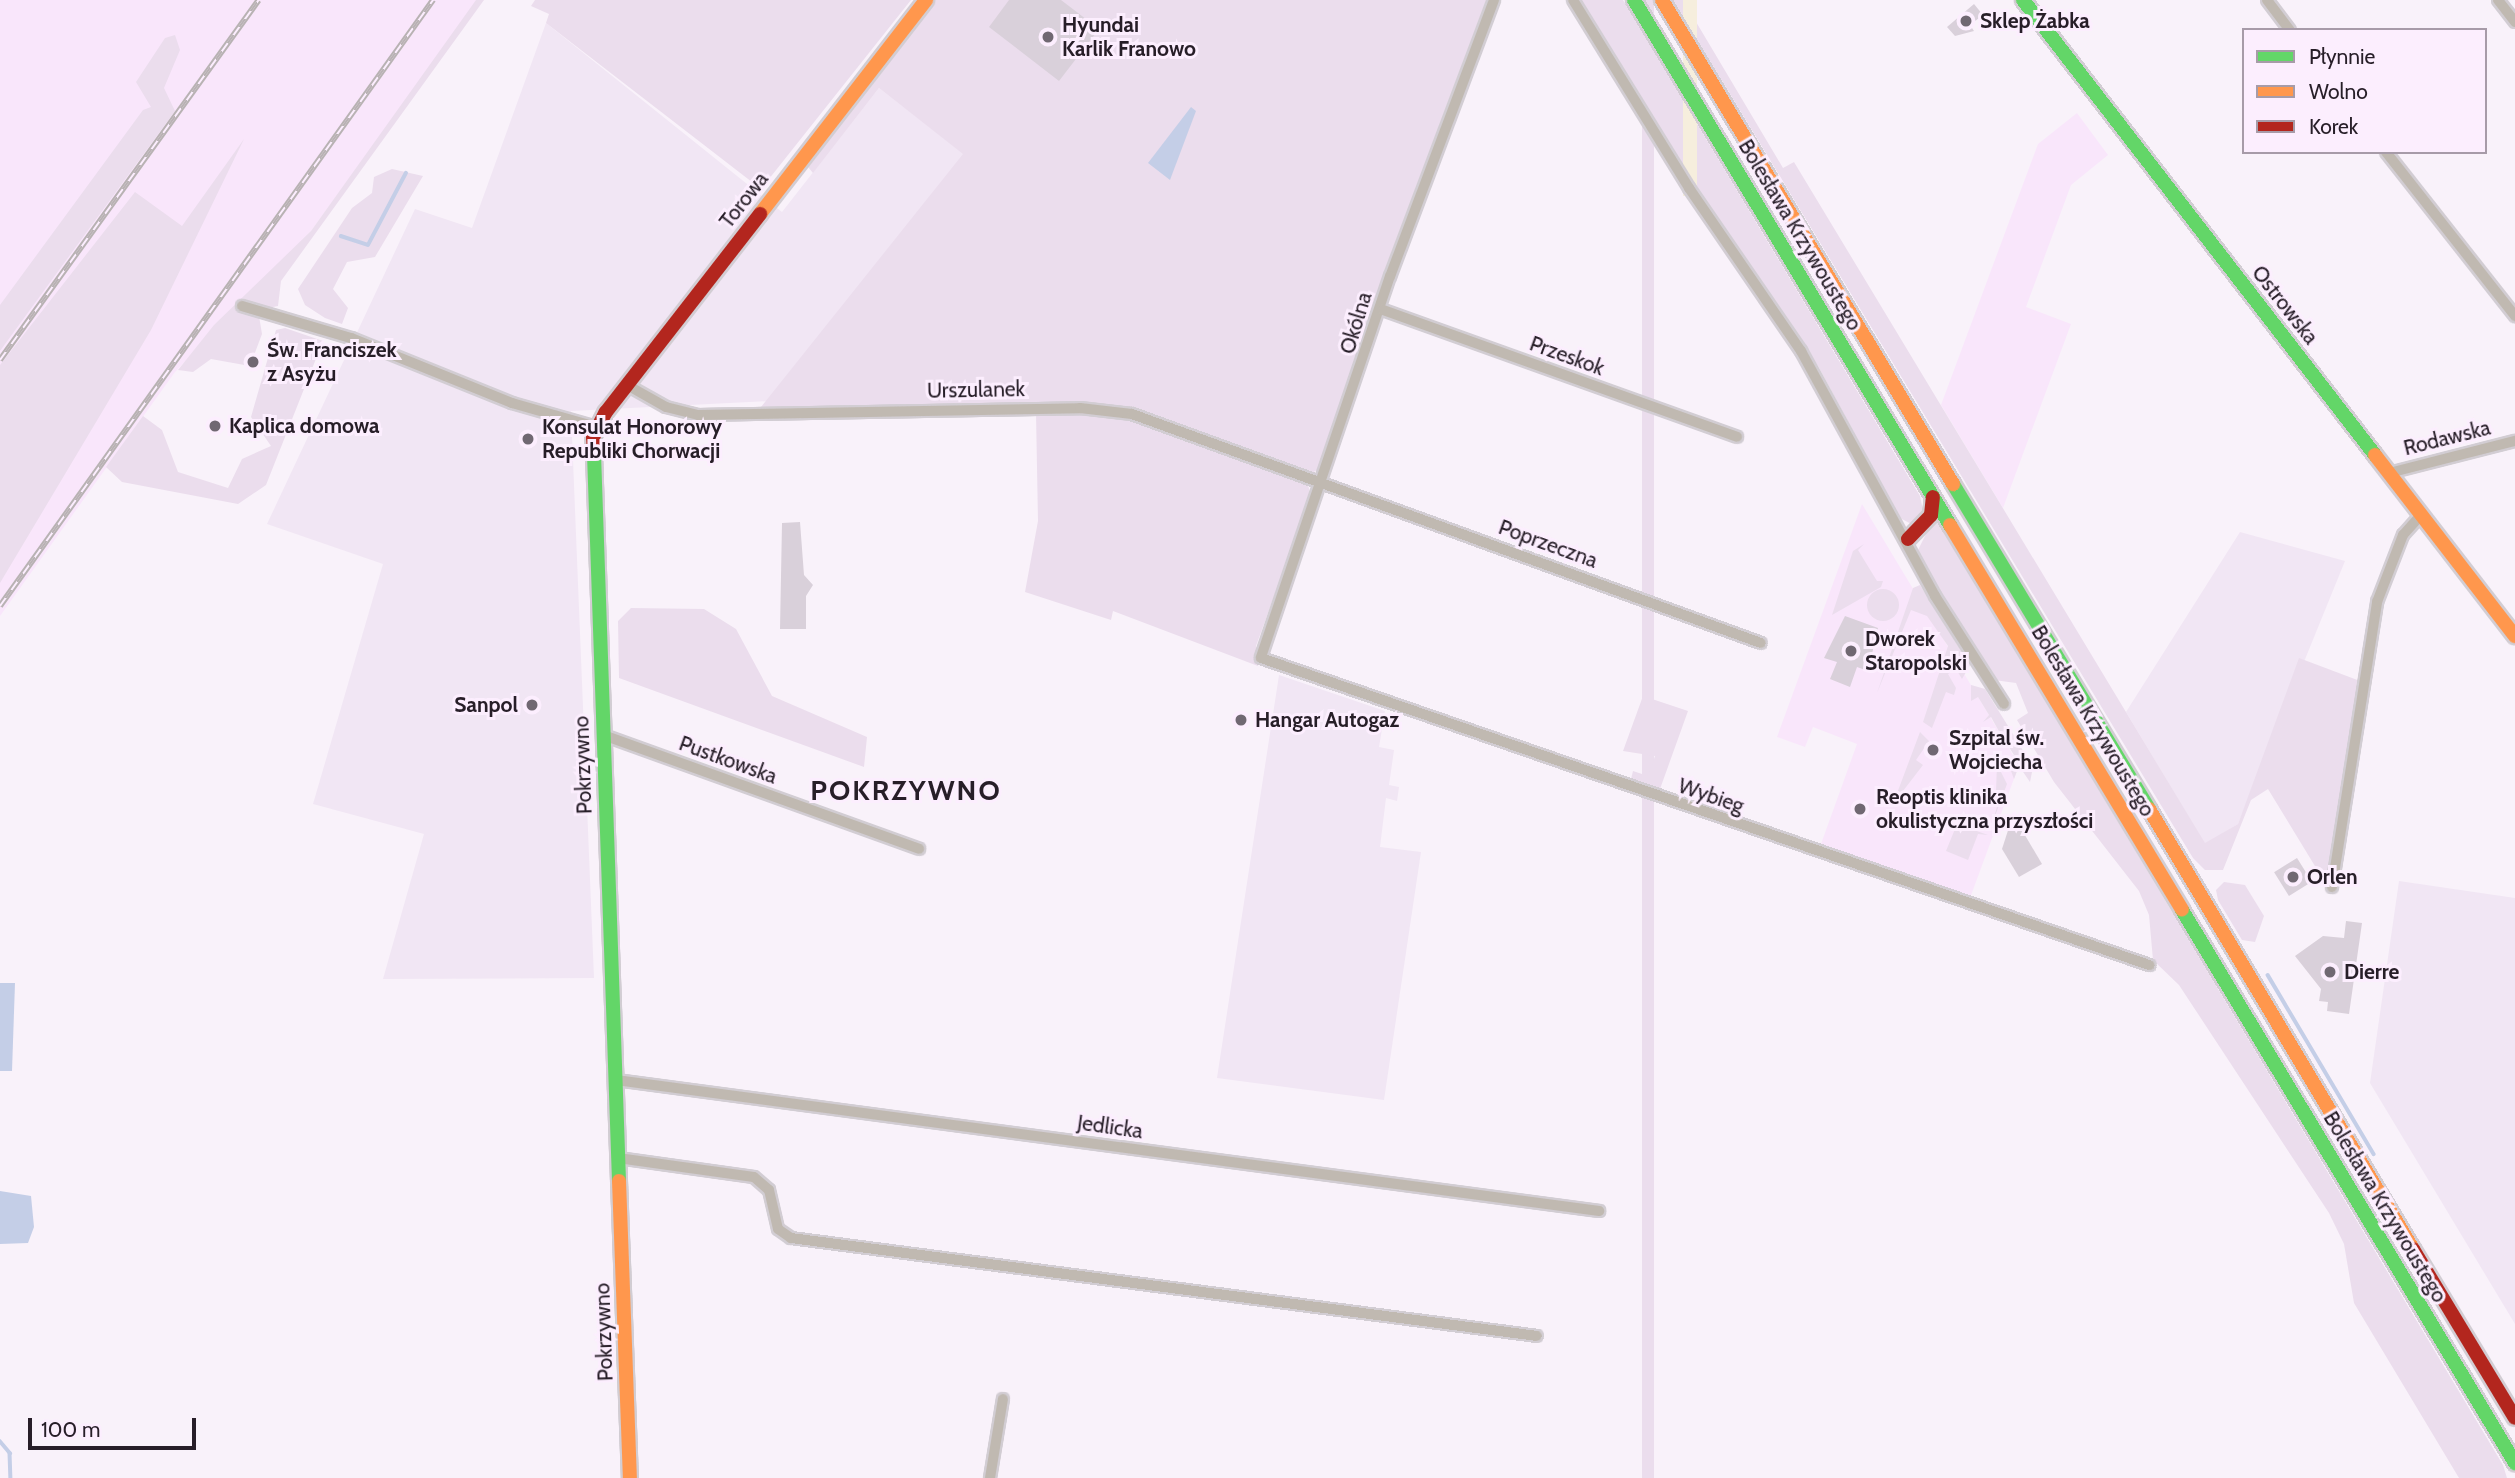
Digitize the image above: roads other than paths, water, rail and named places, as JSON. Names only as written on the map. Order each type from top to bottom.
[{"type":"main road","name":"Torowa","points":[[596,427],[926,0]]},
{"type":"main road","name":"Bolesława Krzywoustego","points":[[1634,0],[2515,1464]]},
{"type":"main road","name":"Bolesława Krzywoustego","points":[[1662,0],[2515,1418]]},
{"type":"main road","name":"Ostrowska","points":[[2023,0],[2515,636]]},
{"type":"main road","name":"Pokrzywno","points":[[596,427],[603,735],[631,1478]]},
{"type":"main road","points":[[1908,539],[1931,515],[1933,496]]},
{"type":"street","name":"Okólna","points":[[1261,658],[1321,481],[1493,0]]},
{"type":"street","points":[[1573,0],[1689,188],[1801,351],[1908,539],[1935,596],[2004,704]]},
{"type":"street","points":[[2267,0],[2288,28]]},
{"type":"street","points":[[2498,0],[2515,22]]},
{"type":"street","points":[[2388,154],[2515,316]]},
{"type":"street","points":[[242,306],[351,338],[512,403],[596,427]]},
{"type":"street","name":"Przeskok","points":[[1383,310],[1737,438]]},
{"type":"street","name":"Urszulanek","points":[[627,385],[666,407],[698,415],[1107,409],[1160,422],[1321,481]]},
{"type":"street","name":"Rodawska","points":[[2389,474],[2515,441]]},
{"type":"street","name":"Poprzeczna","points":[[1321,481],[1761,643]]},
{"type":"street","points":[[2332,887],[2377,602],[2403,535],[2421,515]]},
{"type":"street","name":"Wybieg","points":[[1261,658],[2149,965]]},
{"type":"street","name":"Pustkowska","points":[[603,735],[919,849]]},
{"type":"street","name":"Jedlicka","points":[[616,1080],[1599,1211]]},
{"type":"street","points":[[618,1158],[754,1177],[769,1190],[778,1229],[791,1238],[1537,1336]]},
{"type":"street","points":[[990,1478],[1003,1399]]},
{"type":"water","points":[[1191,107],[1196,111],[1170,180],[1148,163]]},
{"type":"water","points":[[0,983],[15,983],[12,1071],[0,1071]]},
{"type":"water","points":[[0,1191],[31,1196],[34,1227],[28,1243],[0,1244]]},
{"type":"waterway","points":[[341,236],[368,245],[406,173]]},
{"type":"waterway","points":[[2268,975],[2374,1154]]},
{"type":"waterway","points":[[0,1441],[10,1453],[11,1478]]},
{"type":"railway","points":[[0,360],[259,0]]},
{"type":"railway","points":[[0,606],[433,0]]},
{"type":"place","name":"Sklep Żabka","points":[[1966,21]]},
{"type":"place","name":"Hyundai Karlik Franowo","points":[[1048,37]]},
{"type":"place","name":"Św. Franciszek z Asyżu","points":[[253,362]]},
{"type":"place","name":"Kaplica domowa","points":[[215,426]]},
{"type":"place","name":"Konsulat Honorowy Republiki Chorwacji","points":[[528,439]]},
{"type":"place","name":"Dworek Staropolski","points":[[1851,651]]},
{"type":"place","name":"Sanpol","points":[[532,705]]},
{"type":"place","name":"Hangar Autogaz","points":[[1241,720]]},
{"type":"place","name":"Szpital św. Wojciecha","points":[[1933,750]]},
{"type":"place","name":"Reoptis klinika okulistyczna przyszłości","points":[[1860,809]]},
{"type":"place","name":"Orlen","points":[[2293,877]]},
{"type":"place","name":"Dierre","points":[[2330,972]]},
{"type":"district","name":"POKRZYWNO","points":[[906,790]]}]
